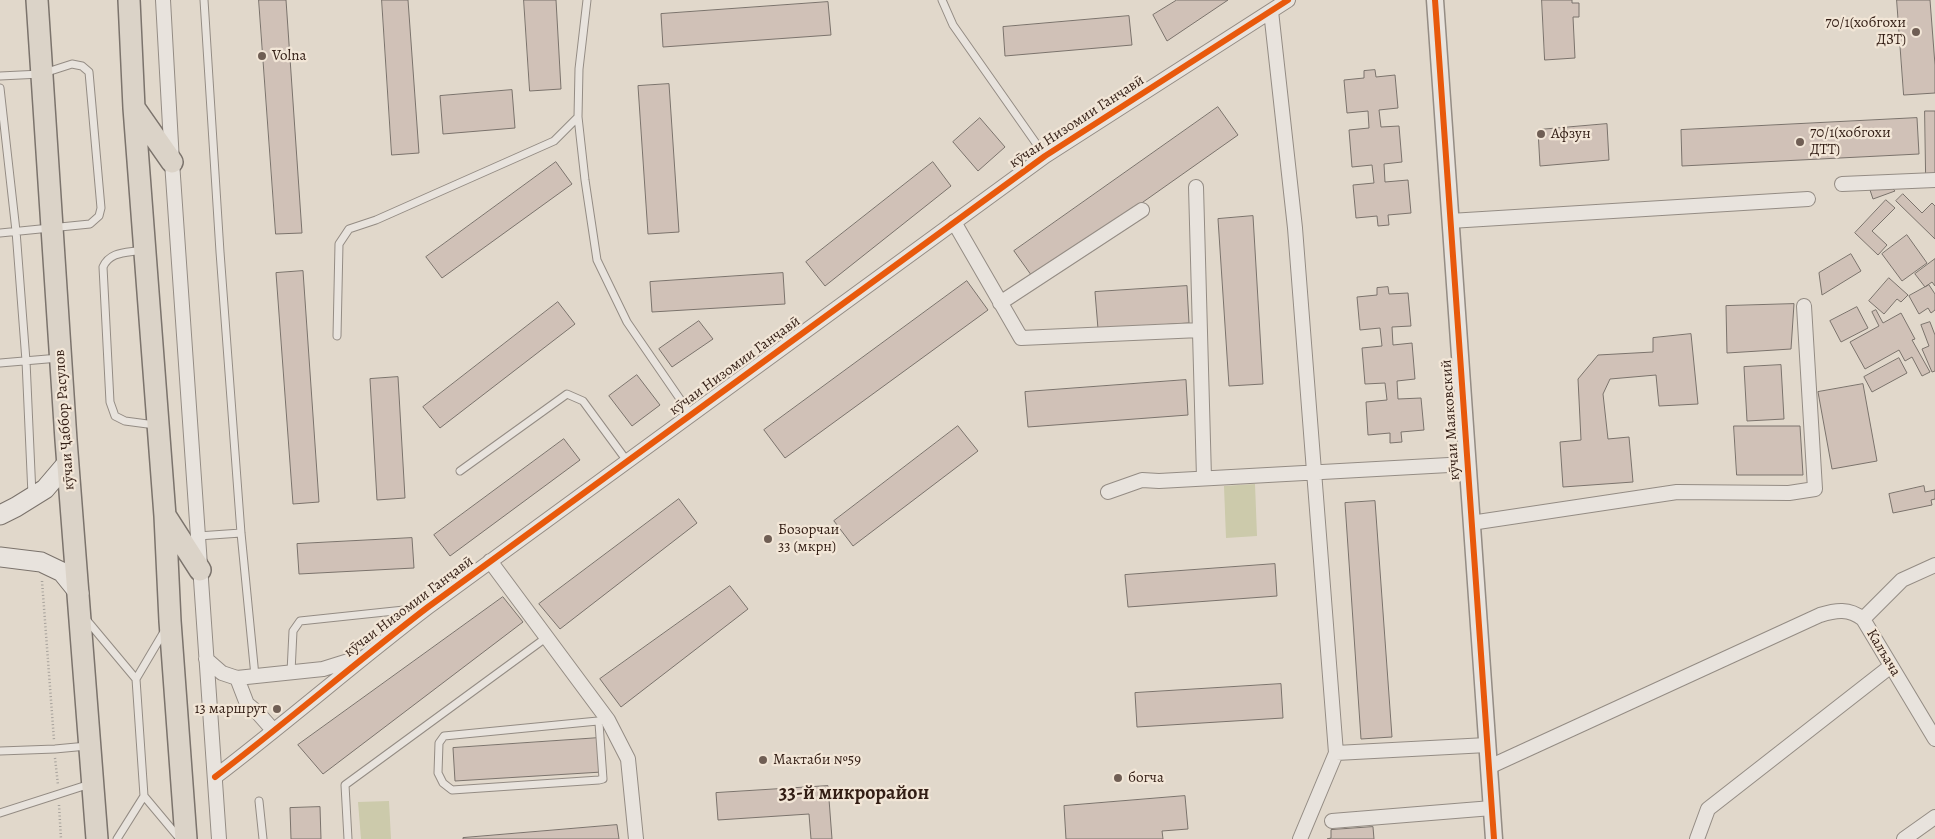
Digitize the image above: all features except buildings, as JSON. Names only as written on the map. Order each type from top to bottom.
[{"type":"main road","name":"кӯчаи Ҷаббор Расулов","points":[[37,0],[68,462],[97,839]]},
{"type":"main road","points":[[129,0],[134,108],[165,516],[170,621],[186,839]]},
{"type":"main road","points":[[134,108],[172,162]]},
{"type":"main road","points":[[0,515],[45,489],[68,462]]},
{"type":"main road","points":[[165,516],[200,570]]},
{"type":"main road","points":[[0,557],[41,562],[62,572],[80,602]]},
{"type":"street","points":[[163,0],[172,162],[220,839]]},
{"type":"street","name":"кӯчаи Низомии Ганҷавӣ","points":[[215,777],[254,748],[273,730],[363,657],[428,607],[1045,156],[1288,0]]},
{"type":"street","name":"кӯчаи Маяковский","points":[[1435,0],[1494,839]]},
{"type":"street","points":[[1271,10],[1295,228],[1336,753],[1300,839]]},
{"type":"street","points":[[1842,184],[1935,180]]},
{"type":"street","points":[[1196,187],[1204,478]]},
{"type":"street","points":[[1450,221],[1808,198]]},
{"type":"street","points":[[1000,303],[1142,210]]},
{"type":"street","points":[[954,222],[1021,338],[1200,330]]},
{"type":"street","points":[[1471,523],[1677,492],[1789,493],[1815,489],[1804,306]]},
{"type":"street","points":[[1108,492],[1142,480],[1467,464]]},
{"type":"street","points":[[490,561],[547,637],[628,758],[636,839]]},
{"type":"street","name":"Калъача","points":[[1935,565],[1902,580],[1863,620],[1935,739]]},
{"type":"street","points":[[1489,767],[1820,615],[1837,610],[1854,613],[1863,620]]},
{"type":"street","points":[[206,659],[222,673],[236,678],[323,669],[363,657]]},
{"type":"street","points":[[1697,839],[1708,809],[1891,666]]},
{"type":"street","points":[[236,678],[247,704],[258,712],[273,730]]},
{"type":"street","points":[[1336,753],[1487,745]]},
{"type":"street","points":[[1332,821],[1492,808]]},
{"type":"street","points":[[1904,839],[1935,817]]},
{"type":"lane","points":[[204,0],[220,262],[241,533],[255,676]]},
{"type":"lane","points":[[587,0],[579,69],[578,117],[597,260],[627,322],[691,414]]},
{"type":"lane","points":[[942,0],[953,25],[1045,156]]},
{"type":"lane","points":[[0,76],[42,74],[72,64],[82,66],[88,72],[101,208],[99,216],[90,224],[0,233]]},
{"type":"lane","points":[[0,88],[16,231],[26,361],[32,498]]},
{"type":"lane","points":[[337,336],[339,244],[349,229],[376,220],[554,141],[578,117]]},
{"type":"lane","points":[[144,250],[113,255],[106,260],[103,267],[110,402],[115,416],[125,421],[158,426]]},
{"type":"lane","points":[[0,363],[61,358]]},
{"type":"lane","points":[[460,471],[567,394],[583,401],[627,461]]},
{"type":"lane","points":[[198,536],[241,533]]},
{"type":"lane","points":[[80,602],[136,679],[144,796],[180,839]]},
{"type":"lane","points":[[291,672],[293,631],[300,621],[428,607]]},
{"type":"lane","points":[[136,679],[170,621]]},
{"type":"lane","points":[[348,839],[345,785],[547,637]]},
{"type":"lane","points":[[604,722],[603,778],[599,780],[452,790],[444,783],[438,773],[439,743],[444,736],[604,722]]},
{"type":"lane","points":[[0,751],[90,746]]},
{"type":"lane","points":[[0,813],[93,782]]},
{"type":"lane","points":[[117,839],[144,796]]},
{"type":"lane","points":[[259,801],[263,839]]},
{"type":"path","points":[[41,562],[61,839]]},
{"type":"shaded area","points":[[1255,484],[1257,536],[1226,538],[1224,486]]},
{"type":"shaded area","points":[[389,801],[391,839],[361,839],[358,802]]},
{"type":"cycle path","points":[[215,777],[428,607],[1045,156],[1288,0]]},
{"type":"cycle path","points":[[1435,0],[1494,839]]},
{"type":"place","name":"70/1(хобгохи ДЗТ)","points":[[1916,32]]},
{"type":"place","name":"Volna","points":[[262,56]]},
{"type":"place","name":"Афзун","points":[[1541,134]]},
{"type":"place","name":"70/1(хобгохи ДТТ)","points":[[1800,142]]},
{"type":"place","name":"Бозорчаи 33 (мкрн)","points":[[768,539]]},
{"type":"place","name":"13 маршрут","points":[[277,709]]},
{"type":"place","name":"Мактаби №59","points":[[763,760]]},
{"type":"place","name":"богча","points":[[1118,778]]},
{"type":"district","name":"33-й микрорайон","points":[[854,794]]}]
